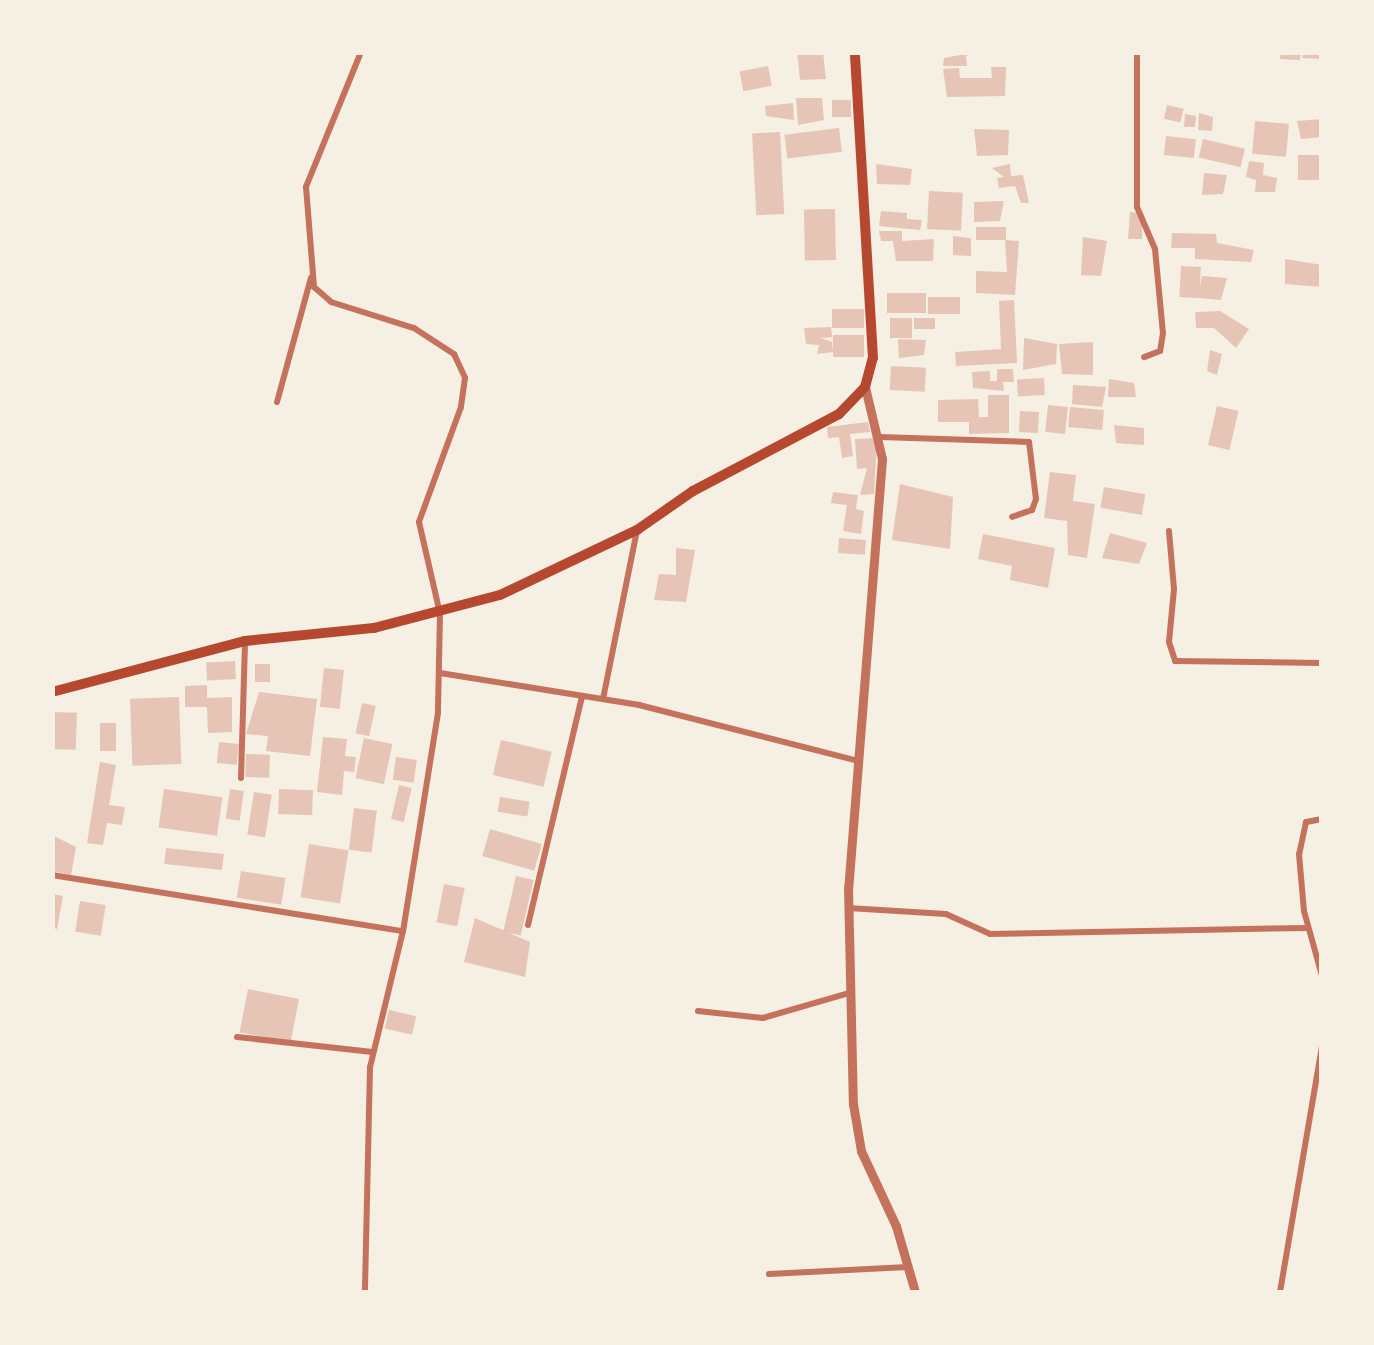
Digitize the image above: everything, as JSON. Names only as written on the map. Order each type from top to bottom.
[{"type":"main road","points":[[52,692],[245,641],[440,614],[558,572],[637,530],[692,491],[840,414],[865,387],[873,358],[855,52]]},
{"type":"street","points":[[360,52],[306,188],[311,276],[318,294],[331,302],[414,328],[461,365],[461,407],[419,522],[440,614],[440,672],[403,931],[372,1052],[364,1292]]},
{"type":"street","points":[[1138,52],[1137,207],[1155,249],[1163,333],[1160,351],[1144,357]]},
{"type":"street","points":[[277,402],[311,276]]},
{"type":"street","points":[[865,387],[880,436],[848,908],[849,992],[858,1140],[909,1267],[915,1292]]},
{"type":"street","points":[[880,436],[1029,442],[1036,499],[1032,510],[1012,517]]},
{"type":"street","points":[[603,699],[637,530]]},
{"type":"street","points":[[1169,531],[1169,642],[1175,661],[1322,663]]},
{"type":"street","points":[[242,778],[245,641]]},
{"type":"street","points":[[440,672],[603,699],[858,760]]},
{"type":"street","points":[[528,925],[582,696]]},
{"type":"street","points":[[1322,819],[1306,822],[1300,833],[1308,928],[1322,976]]},
{"type":"street","points":[[52,874],[403,931]]},
{"type":"street","points":[[848,908],[946,914],[990,934],[1308,928]]},
{"type":"street","points":[[698,1011],[763,1018],[849,992]]},
{"type":"street","points":[[237,1037],[372,1052]]},
{"type":"street","points":[[1280,1292],[1322,1046]]},
{"type":"street","points":[[769,1274],[909,1267]]},
{"type":"building","points":[[797,52],[823,52],[826,79],[800,80]]},
{"type":"building","points":[[976,52],[966,56],[967,66],[943,66],[944,58]]},
{"type":"building","points":[[1281,52],[1301,52],[1300,60],[1280,59]]},
{"type":"building","points":[[1303,52],[1322,52],[1322,59],[1302,58]]},
{"type":"building","points":[[768,66],[772,86],[743,91],[740,72]]},
{"type":"building","points":[[991,67],[1006,67],[1005,96],[947,97],[943,69],[959,68],[960,78],[992,78]]},
{"type":"building","points":[[796,98],[822,98],[824,120],[798,125]]},
{"type":"building","points":[[832,100],[851,100],[851,117],[832,117]]},
{"type":"building","points":[[793,103],[794,120],[766,116],[765,106]]},
{"type":"building","points":[[1167,105],[1184,109],[1180,122],[1164,119]]},
{"type":"building","points":[[1199,113],[1213,117],[1212,131],[1198,130]]},
{"type":"building","points":[[1185,114],[1196,116],[1195,127],[1184,127]]},
{"type":"building","points":[[1322,119],[1322,137],[1301,139],[1297,121]]},
{"type":"building","points":[[1255,121],[1289,124],[1286,157],[1252,154]]},
{"type":"building","points":[[839,128],[842,152],[787,159],[784,135]]},
{"type":"building","points":[[974,129],[1009,130],[1008,155],[977,156]]},
{"type":"building","points":[[780,132],[784,214],[756,215],[752,133]]},
{"type":"building","points":[[1166,136],[1196,139],[1194,158],[1164,155]]},
{"type":"building","points":[[1203,139],[1245,149],[1241,167],[1199,158]]},
{"type":"building","points":[[1298,155],[1322,155],[1322,180],[1298,180]]},
{"type":"building","points":[[1249,161],[1264,163],[1263,175],[1277,178],[1275,192],[1255,192],[1256,180],[1246,177]]},
{"type":"building","points":[[876,164],[912,169],[910,185],[877,184]]},
{"type":"building","points":[[1010,164],[1011,176],[1023,175],[1029,203],[1021,203],[1015,186],[999,188],[997,178],[1004,177],[992,168]]},
{"type":"building","points":[[1204,173],[1227,175],[1223,194],[1202,195]]},
{"type":"building","points":[[929,191],[963,193],[961,231],[927,229]]},
{"type":"building","points":[[1004,201],[1000,221],[974,222],[974,202]]},
{"type":"building","points":[[835,209],[836,260],[805,261],[804,210]]},
{"type":"building","points":[[881,211],[907,213],[907,219],[922,220],[920,230],[879,226]]},
{"type":"building","points":[[1130,212],[1142,213],[1142,239],[1128,239]]},
{"type":"building","points":[[976,227],[1006,227],[1006,240],[976,240]]},
{"type":"building","points":[[879,231],[902,231],[902,241],[934,239],[933,261],[896,261],[893,241],[881,241]]},
{"type":"building","points":[[1172,233],[1216,234],[1217,243],[1254,250],[1251,262],[1195,259],[1195,248],[1171,248]]},
{"type":"building","points":[[953,236],[971,238],[971,256],[953,255]]},
{"type":"building","points":[[1083,237],[1107,241],[1101,276],[1081,275]]},
{"type":"building","points":[[1005,240],[1019,241],[1015,295],[976,293],[976,271],[1007,272]]},
{"type":"building","points":[[1285,259],[1322,265],[1322,287],[1285,284]]},
{"type":"building","points":[[1181,266],[1201,267],[1199,298],[1179,297]]},
{"type":"building","points":[[1202,276],[1227,278],[1221,300],[1198,298]]},
{"type":"building","points":[[887,293],[926,293],[926,313],[887,313]]},
{"type":"building","points":[[928,297],[960,297],[960,314],[928,314]]},
{"type":"building","points":[[1014,300],[1017,363],[956,366],[955,352],[1001,349],[999,301]]},
{"type":"building","points":[[832,309],[864,309],[864,328],[832,328]]},
{"type":"building","points":[[1220,311],[1249,329],[1236,348],[1214,328],[1196,328],[1195,312]]},
{"type":"building","points":[[890,318],[912,318],[912,338],[890,338]]},
{"type":"building","points":[[914,318],[935,318],[935,329],[914,329]]},
{"type":"building","points":[[831,327],[832,337],[821,338],[832,342],[833,352],[817,354],[819,345],[806,344],[804,328]]},
{"type":"building","points":[[833,335],[864,335],[864,357],[833,357]]},
{"type":"building","points":[[1024,338],[1057,344],[1056,364],[1023,370]]},
{"type":"building","points":[[898,339],[926,340],[924,355],[899,358]]},
{"type":"building","points":[[1093,342],[1093,375],[1062,374],[1059,344]]},
{"type":"building","points":[[1210,350],[1222,354],[1217,375],[1207,371]]},
{"type":"building","points":[[891,366],[926,368],[925,392],[890,390]]},
{"type":"building","points":[[997,369],[1013,369],[1014,382],[1003,382],[1004,391],[973,388],[972,372],[990,371],[990,381],[997,381]]},
{"type":"building","points":[[1044,378],[1045,395],[1018,396],[1017,379]]},
{"type":"building","points":[[1109,379],[1134,383],[1136,397],[1108,397]]},
{"type":"building","points":[[1073,385],[1106,387],[1102,407],[1072,404]]},
{"type":"building","points":[[988,395],[1009,395],[1009,433],[969,434],[969,422],[938,422],[938,400],[978,399],[979,417],[988,417]]},
{"type":"building","points":[[1048,405],[1068,407],[1065,434],[1045,432]]},
{"type":"building","points":[[1217,406],[1238,411],[1229,450],[1208,445]]},
{"type":"building","points":[[1070,407],[1104,410],[1102,430],[1068,427]]},
{"type":"building","points":[[1020,411],[1039,412],[1038,433],[1019,432]]},
{"type":"building","points":[[868,422],[870,432],[850,434],[853,456],[842,458],[839,437],[828,438],[827,427]]},
{"type":"building","points":[[1114,425],[1144,428],[1144,445],[1116,443]]},
{"type":"building","points":[[877,438],[874,494],[860,495],[867,468],[857,469],[855,439]]},
{"type":"building","points":[[1050,472],[1076,475],[1073,501],[1095,504],[1087,558],[1068,555],[1067,521],[1044,518]]},
{"type":"building","points":[[900,484],[953,497],[950,549],[892,540]]},
{"type":"building","points":[[1104,487],[1145,494],[1142,515],[1100,508]]},
{"type":"building","points":[[833,492],[858,495],[856,509],[864,511],[861,534],[843,531],[847,505],[831,503]]},
{"type":"building","points":[[1110,533],[1147,543],[1139,564],[1102,558]]},
{"type":"building","points":[[983,534],[1055,548],[1048,588],[1010,580],[1012,566],[978,559]]},
{"type":"building","points":[[839,538],[866,540],[865,555],[838,553]]},
{"type":"building","points":[[676,548],[695,550],[686,602],[654,600],[659,574],[676,575]]},
{"type":"building","points":[[235,661],[236,679],[207,680],[206,663]]},
{"type":"building","points":[[255,664],[270,664],[270,682],[255,682]]},
{"type":"building","points":[[324,668],[344,670],[340,709],[320,707]]},
{"type":"building","points":[[207,685],[207,698],[232,697],[232,732],[208,733],[207,707],[185,707],[185,686]]},
{"type":"building","points":[[259,692],[317,699],[310,756],[266,751],[268,736],[246,734]]},
{"type":"building","points":[[179,697],[181,764],[132,766],[130,699]]},
{"type":"building","points":[[362,703],[376,706],[369,736],[356,733]]},
{"type":"building","points":[[52,712],[77,713],[76,750],[52,749]]},
{"type":"building","points":[[100,723],[116,723],[116,751],[100,751]]},
{"type":"building","points":[[323,737],[347,739],[345,756],[356,757],[354,772],[344,771],[342,795],[317,792]]},
{"type":"building","points":[[364,738],[392,744],[384,784],[355,778]]},
{"type":"building","points":[[501,740],[552,752],[544,787],[493,775]]},
{"type":"building","points":[[219,742],[239,744],[237,765],[217,763]]},
{"type":"building","points":[[246,754],[270,755],[269,778],[245,777]]},
{"type":"building","points":[[396,757],[417,760],[414,783],[393,780]]},
{"type":"building","points":[[100,762],[116,765],[109,805],[125,807],[122,825],[107,823],[103,845],[87,843]]},
{"type":"building","points":[[399,785],[412,788],[404,822],[391,819]]},
{"type":"building","points":[[164,789],[222,797],[217,836],[159,828]]},
{"type":"building","points":[[230,789],[244,791],[240,821],[226,819]]},
{"type":"building","points":[[279,789],[313,790],[312,815],[278,814]]},
{"type":"building","points":[[254,792],[272,795],[265,837],[247,834]]},
{"type":"building","points":[[500,797],[530,802],[527,817],[498,812]]},
{"type":"building","points":[[354,808],[377,811],[372,852],[349,850]]},
{"type":"building","points":[[490,829],[542,844],[534,871],[482,856]]},
{"type":"building","points":[[52,835],[76,847],[71,875],[52,871]]},
{"type":"building","points":[[309,844],[349,850],[340,904],[301,897]]},
{"type":"building","points":[[166,848],[224,854],[222,870],[164,864]]},
{"type":"building","points":[[241,871],[285,878],[281,905],[237,898]]},
{"type":"building","points":[[516,876],[534,880],[521,936],[503,932]]},
{"type":"building","points":[[444,884],[465,888],[457,926],[437,922]]},
{"type":"building","points":[[52,894],[63,896],[57,929],[52,928]]},
{"type":"building","points":[[80,901],[106,905],[101,936],[75,932]]},
{"type":"building","points":[[475,918],[530,942],[525,977],[464,962]]},
{"type":"building","points":[[248,989],[299,999],[291,1042],[240,1032]]},
{"type":"building","points":[[389,1010],[416,1016],[412,1035],[385,1029]]}]
